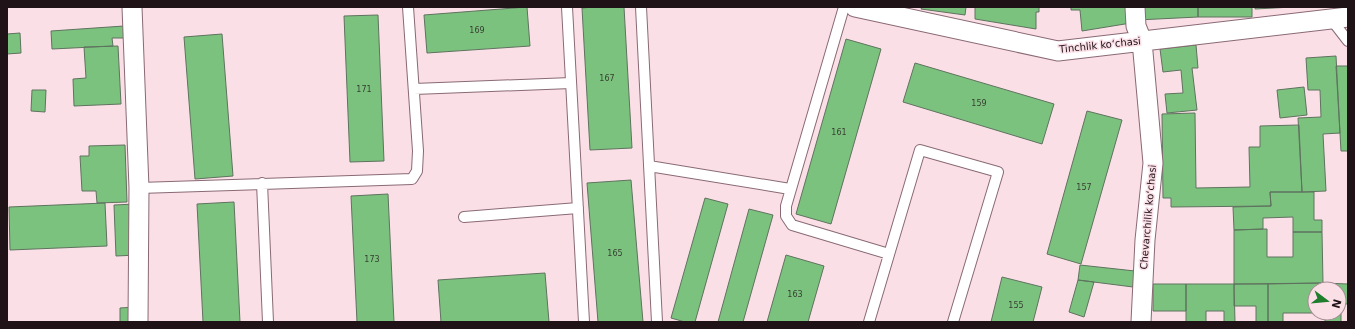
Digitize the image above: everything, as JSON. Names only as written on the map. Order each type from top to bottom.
[{"type":"street","points":[[132,7],[139,188],[138,322]]},
{"type":"street","name":"Tinchlik koʻchasi","points":[[855,7],[1058,51],[1340,18]]},
{"type":"street","name":"Chevarchilik koʻchasi","points":[[1135,7],[1136,26],[1142,41],[1153,163],[1145,240],[1141,322]]},
{"type":"lane","points":[[139,188],[412,179],[417,171],[418,151],[408,7]]},
{"type":"lane","points":[[567,7],[584,322]]},
{"type":"lane","points":[[641,7],[657,322]]},
{"type":"lane","points":[[844,7],[790,188],[786,206],[786,216],[792,225],[889,254]]},
{"type":"lane","points":[[1340,18],[1348,42]]},
{"type":"lane","points":[[414,89],[571,83]]},
{"type":"lane","points":[[869,322],[920,150],[998,172],[954,322]]},
{"type":"lane","points":[[649,166],[790,188]]},
{"type":"lane","points":[[262,183],[268,322]]},
{"type":"lane","points":[[464,218],[578,208]]},
{"type":"building","points":[[527,7],[530,46],[427,53],[424,15]]},
{"type":"building","points":[[624,7],[632,148],[590,150],[582,8]]},
{"type":"building","points":[[922,7],[966,7],[965,15],[921,9]]},
{"type":"building","points":[[975,7],[1039,7],[1039,12],[1036,12],[1036,29],[975,19]]},
{"type":"building","points":[[1071,7],[1131,7],[1131,23],[1082,31],[1080,10],[1071,10]]},
{"type":"building","points":[[1137,7],[1198,7],[1198,17],[1137,20]]},
{"type":"building","points":[[1198,7],[1252,7],[1252,17],[1198,17]]},
{"type":"building","points":[[1255,7],[1293,7],[1255,9]]},
{"type":"building","points":[[378,15],[384,161],[350,162],[344,16]]},
{"type":"building","points":[[124,26],[124,38],[112,38],[113,46],[52,49],[51,31]]},
{"type":"building","points":[[20,33],[21,53],[7,54],[7,34]]},
{"type":"building","points":[[222,34],[233,176],[195,179],[184,37]]},
{"type":"building","points":[[846,39],[881,49],[831,224],[796,214]]},
{"type":"building","points":[[1196,45],[1198,68],[1192,68],[1197,110],[1167,113],[1165,94],[1183,93],[1181,70],[1163,72],[1160,49]]},
{"type":"building","points":[[118,46],[121,104],[74,106],[73,79],[86,78],[84,47]]},
{"type":"building","points":[[1336,56],[1340,133],[1323,134],[1326,191],[1302,192],[1298,118],[1321,117],[1320,90],[1308,90],[1306,58]]},
{"type":"building","points":[[915,63],[1054,104],[1042,144],[903,102]]},
{"type":"building","points":[[1336,66],[1348,66],[1348,151],[1341,151]]},
{"type":"building","points":[[1304,87],[1307,115],[1280,118],[1277,90]]},
{"type":"building","points":[[32,90],[46,90],[45,112],[31,111]]},
{"type":"building","points":[[1087,111],[1122,120],[1081,264],[1047,254]]},
{"type":"building","points":[[1195,113],[1196,188],[1250,187],[1249,147],[1260,147],[1260,126],[1299,125],[1302,192],[1270,192],[1271,206],[1171,207],[1171,198],[1163,198],[1162,114]]},
{"type":"building","points":[[125,145],[127,202],[97,203],[96,191],[82,191],[80,156],[89,156],[89,146]]},
{"type":"building","points":[[631,180],[643,322],[598,322],[587,183]]},
{"type":"building","points":[[1270,192],[1314,192],[1314,220],[1322,220],[1322,232],[1293,232],[1293,217],[1263,218],[1263,229],[1234,230],[1233,207],[1271,206]]},
{"type":"building","points":[[388,194],[394,322],[357,322],[351,196]]},
{"type":"building","points":[[705,198],[728,204],[695,322],[685,322],[671,318]]},
{"type":"building","points":[[234,202],[240,322],[203,322],[197,204]]},
{"type":"building","points":[[105,203],[107,246],[10,250],[9,207]]},
{"type":"building","points":[[136,204],[138,255],[116,256],[114,205]]},
{"type":"building","points":[[749,209],[773,215],[743,322],[718,322]]},
{"type":"building","points":[[1267,229],[1267,257],[1293,257],[1293,232],[1322,232],[1323,281],[1307,281],[1307,283],[1234,284],[1234,230]]},
{"type":"building","points":[[786,255],[824,266],[808,322],[767,322]]},
{"type":"building","points":[[1080,265],[1135,271],[1133,287],[1078,280]]},
{"type":"building","points":[[545,273],[549,322],[441,322],[438,280]]},
{"type":"building","points":[[1002,277],[1042,287],[1033,322],[991,322]]},
{"type":"building","points":[[1078,280],[1094,282],[1084,317],[1069,312]]},
{"type":"building","points":[[1307,283],[1307,313],[1283,313],[1283,322],[1268,322],[1268,284]]},
{"type":"building","points":[[1153,284],[1186,284],[1186,311],[1153,311]]},
{"type":"building","points":[[1186,284],[1234,284],[1235,322],[1224,322],[1224,311],[1206,311],[1206,322],[1186,322]]},
{"type":"building","points":[[1234,284],[1268,284],[1268,322],[1256,322],[1256,306],[1234,306]]},
{"type":"building","points":[[1347,284],[1348,284],[1347,304]]},
{"type":"building","points":[[136,307],[137,322],[120,322],[120,308]]},
{"type":"building","points":[[1325,321],[1341,321],[1341,322]]}]
